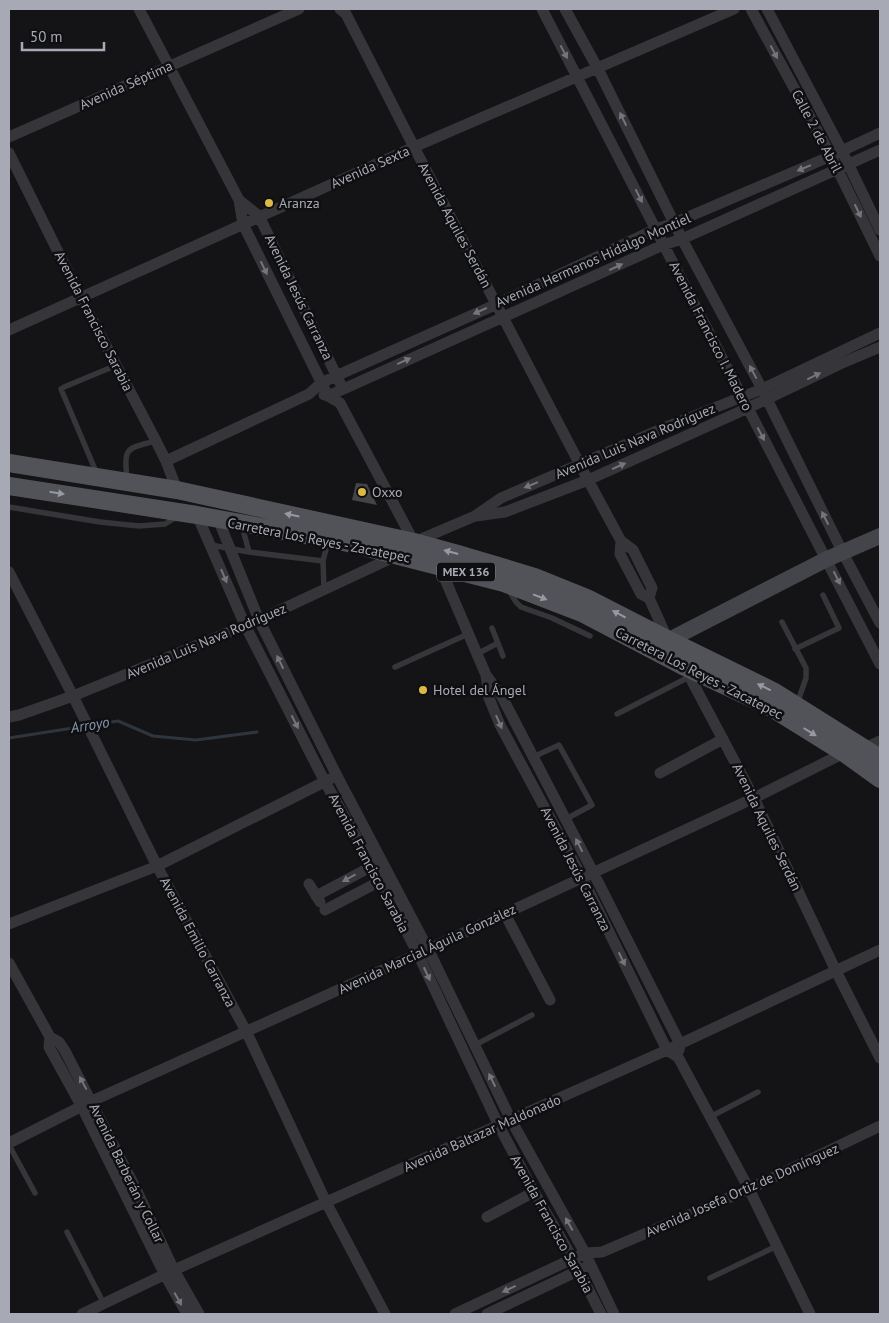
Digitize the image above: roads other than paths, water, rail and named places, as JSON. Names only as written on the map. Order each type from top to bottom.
[{"type":"main road","name":"Carretera Los Reyes - Zacatepec","points":[[9,463],[176,490],[414,542],[535,577],[587,598],[775,692],[796,706],[873,744],[880,758]]},
{"type":"main road","name":"Carretera Los Reyes - Zacatepec","points":[[9,486],[190,514],[329,539],[400,555],[504,583],[582,613],[686,671],[770,707],[844,753],[880,779]]},
{"type":"main road","points":[[669,640],[827,559],[880,536]]},
{"type":"street","name":"Avenida Jesús Carranza","points":[[139,9],[239,200],[243,224],[328,396]]},
{"type":"street","name":"Avenida Séptima","points":[[9,137],[299,9]]},
{"type":"street","name":"Avenida Francisco I. Madero","points":[[542,9],[880,664]]},
{"type":"street","name":"Avenida Francisco I. Madero","points":[[565,9],[598,69],[682,239],[764,394],[880,623]]},
{"type":"street","name":"Avenida Sexta","points":[[9,330],[414,147],[578,78],[734,9]]},
{"type":"street","name":"Calle 2 de Abril","points":[[751,9],[790,81],[836,153]]},
{"type":"street","name":"Calle 2 de Abril","points":[[767,9],[802,76],[877,242],[880,256]]},
{"type":"street","name":"Avenida Aquiles Serdán","points":[[344,10],[621,541],[620,554],[641,594],[649,598],[669,640],[754,798],[836,971],[880,1058]]},
{"type":"street","points":[[790,81],[802,76]]},
{"type":"street","name":"Avenida Hermanos Hidalgo Montiel","points":[[166,461],[309,394],[322,383],[377,356],[497,304],[656,229],[748,192],[880,133]]},
{"type":"street","points":[[616,153],[635,143]]},
{"type":"street","name":"Avenida Hermanos Hidalgo Montiel","points":[[328,396],[663,245],[682,239],[880,150]]},
{"type":"street","name":"Avenida Francisco Sarabia","points":[[9,153],[81,298],[156,440],[176,490]]},
{"type":"street","name":"Calle 2 de Abril","points":[[843,167],[880,230]]},
{"type":"street","points":[[748,192],[755,206]]},
{"type":"street","name":"Avenida Jesús Carranza","points":[[239,200],[260,216],[343,389]]},
{"type":"street","points":[[582,264],[590,279]]},
{"type":"street","points":[[545,280],[553,295]]},
{"type":"street","points":[[705,325],[724,317]]},
{"type":"street","name":"Avenida Luis Nava Rodríguez","points":[[475,516],[505,512],[588,480],[673,443],[748,408],[764,394],[837,358],[880,333]]},
{"type":"street","points":[[421,337],[426,352]]},
{"type":"street","name":"Avenida Luis Nava Rodríguez","points":[[837,358],[880,347]]},
{"type":"street","points":[[377,356],[384,370]]},
{"type":"street","points":[[340,403],[343,389]]},
{"type":"street","points":[[309,394],[328,396],[340,403],[414,542]]},
{"type":"street","name":"Avenida Luis Nava Rodríguez","points":[[414,542],[475,516],[501,498],[666,427],[742,396],[764,394]]},
{"type":"street","points":[[666,427],[673,443]]},
{"type":"street","points":[[781,472],[798,463]]},
{"type":"street","name":"Avenida Francisco Sarabia","points":[[190,514],[211,545],[245,625],[325,782],[377,863]]},
{"type":"street","name":"Avenida Francisco Sarabia","points":[[218,519],[259,620],[337,776],[377,863],[423,952],[475,1045],[511,1120],[585,1253],[614,1314]]},
{"type":"street","name":"Avenida Luis Nava Rodríguez","points":[[9,717],[73,696],[259,620],[400,555]]},
{"type":"street","name":"Avenida Jesús Carranza","points":[[439,565],[486,675],[501,695],[594,872],[680,1044]]},
{"type":"street","name":"Avenida Emilio Carranza","points":[[9,572],[157,866],[246,1031],[326,1202],[385,1314]]},
{"type":"street","points":[[866,636],[880,628]]},
{"type":"street","name":"Avenida Jesús Carranza","points":[[486,675],[489,698],[500,725],[582,878],[667,1050]]},
{"type":"street","points":[[660,773],[723,739]]},
{"type":"street","name":"Avenida Marcial Águila González","points":[[9,1144],[87,1104],[505,914],[754,798],[844,753]]},
{"type":"street","points":[[9,924],[157,866],[337,776]]},
{"type":"street","points":[[316,896],[377,863]]},
{"type":"street","points":[[309,884],[327,912],[385,879]]},
{"type":"street","points":[[505,914],[550,1000]]},
{"type":"street","name":"Avenida Baltazar Maldonado","points":[[82,1314],[170,1272],[667,1050],[880,950]]},
{"type":"street","name":"Avenida Francisco Sarabia","points":[[423,952],[499,1126],[534,1192],[573,1258],[601,1314]]},
{"type":"street","name":"Avenida Barberán y Collar","points":[[9,963],[50,1037],[59,1042],[65,1050],[87,1104],[170,1272],[187,1314]]},
{"type":"street","points":[[678,1057],[680,1044]]},
{"type":"street","points":[[667,1050],[678,1057],[749,1188],[810,1314]]},
{"type":"street","name":"Avenida Josefa Ortiz de Domínguez","points":[[454,1314],[469,1311],[573,1258],[585,1253],[602,1252],[749,1188],[880,1126]]},
{"type":"street","points":[[487,1218],[534,1192]]},
{"type":"street","name":"Avenida Josefa Ortiz de Domínguez","points":[[487,1314],[590,1265],[602,1252]]},
{"type":"street","name":"Avenida Barberán y Collar","points":[[170,1272],[199,1314]]},
{"type":"street","points":[[527,1280],[532,1292]]},
{"type":"lane","points":[[98,478],[61,390],[64,387],[117,365]]},
{"type":"lane","points":[[127,482],[125,461],[127,453],[132,447],[156,440]]},
{"type":"lane","points":[[9,507],[100,522],[139,526],[165,524],[190,514]]},
{"type":"lane","points":[[241,524],[249,552]]},
{"type":"lane","points":[[324,590],[323,561],[329,539]]},
{"type":"lane","points":[[211,545],[249,552],[323,561]]},
{"type":"lane","points":[[504,583],[521,607],[552,618],[590,636]]},
{"type":"lane","points":[[795,648],[839,628],[823,595]]},
{"type":"lane","points":[[782,622],[806,668],[806,678],[796,706]]},
{"type":"lane","points":[[492,628],[504,656]]},
{"type":"lane","points":[[395,667],[468,634]]},
{"type":"lane","points":[[477,654],[498,643]]},
{"type":"lane","points":[[617,714],[686,671]]},
{"type":"lane","points":[[533,757],[559,745],[592,805],[566,819]]},
{"type":"lane","points":[[475,1045],[532,1015]]},
{"type":"lane","points":[[710,1117],[758,1092]]},
{"type":"lane","points":[[9,1144],[35,1193]]},
{"type":"lane","points":[[67,1232],[104,1304]]},
{"type":"lane","points":[[710,1278],[777,1246]]},
{"type":"waterway","name":"Arroyo","points":[[9,738],[118,721],[153,736],[196,740],[257,732]]},
{"type":"place","name":"Aranza","points":[[269,203]]},
{"type":"place","name":"Oxxo","points":[[362,492]]},
{"type":"place","name":"Hotel del Ángel","points":[[423,690]]}]
